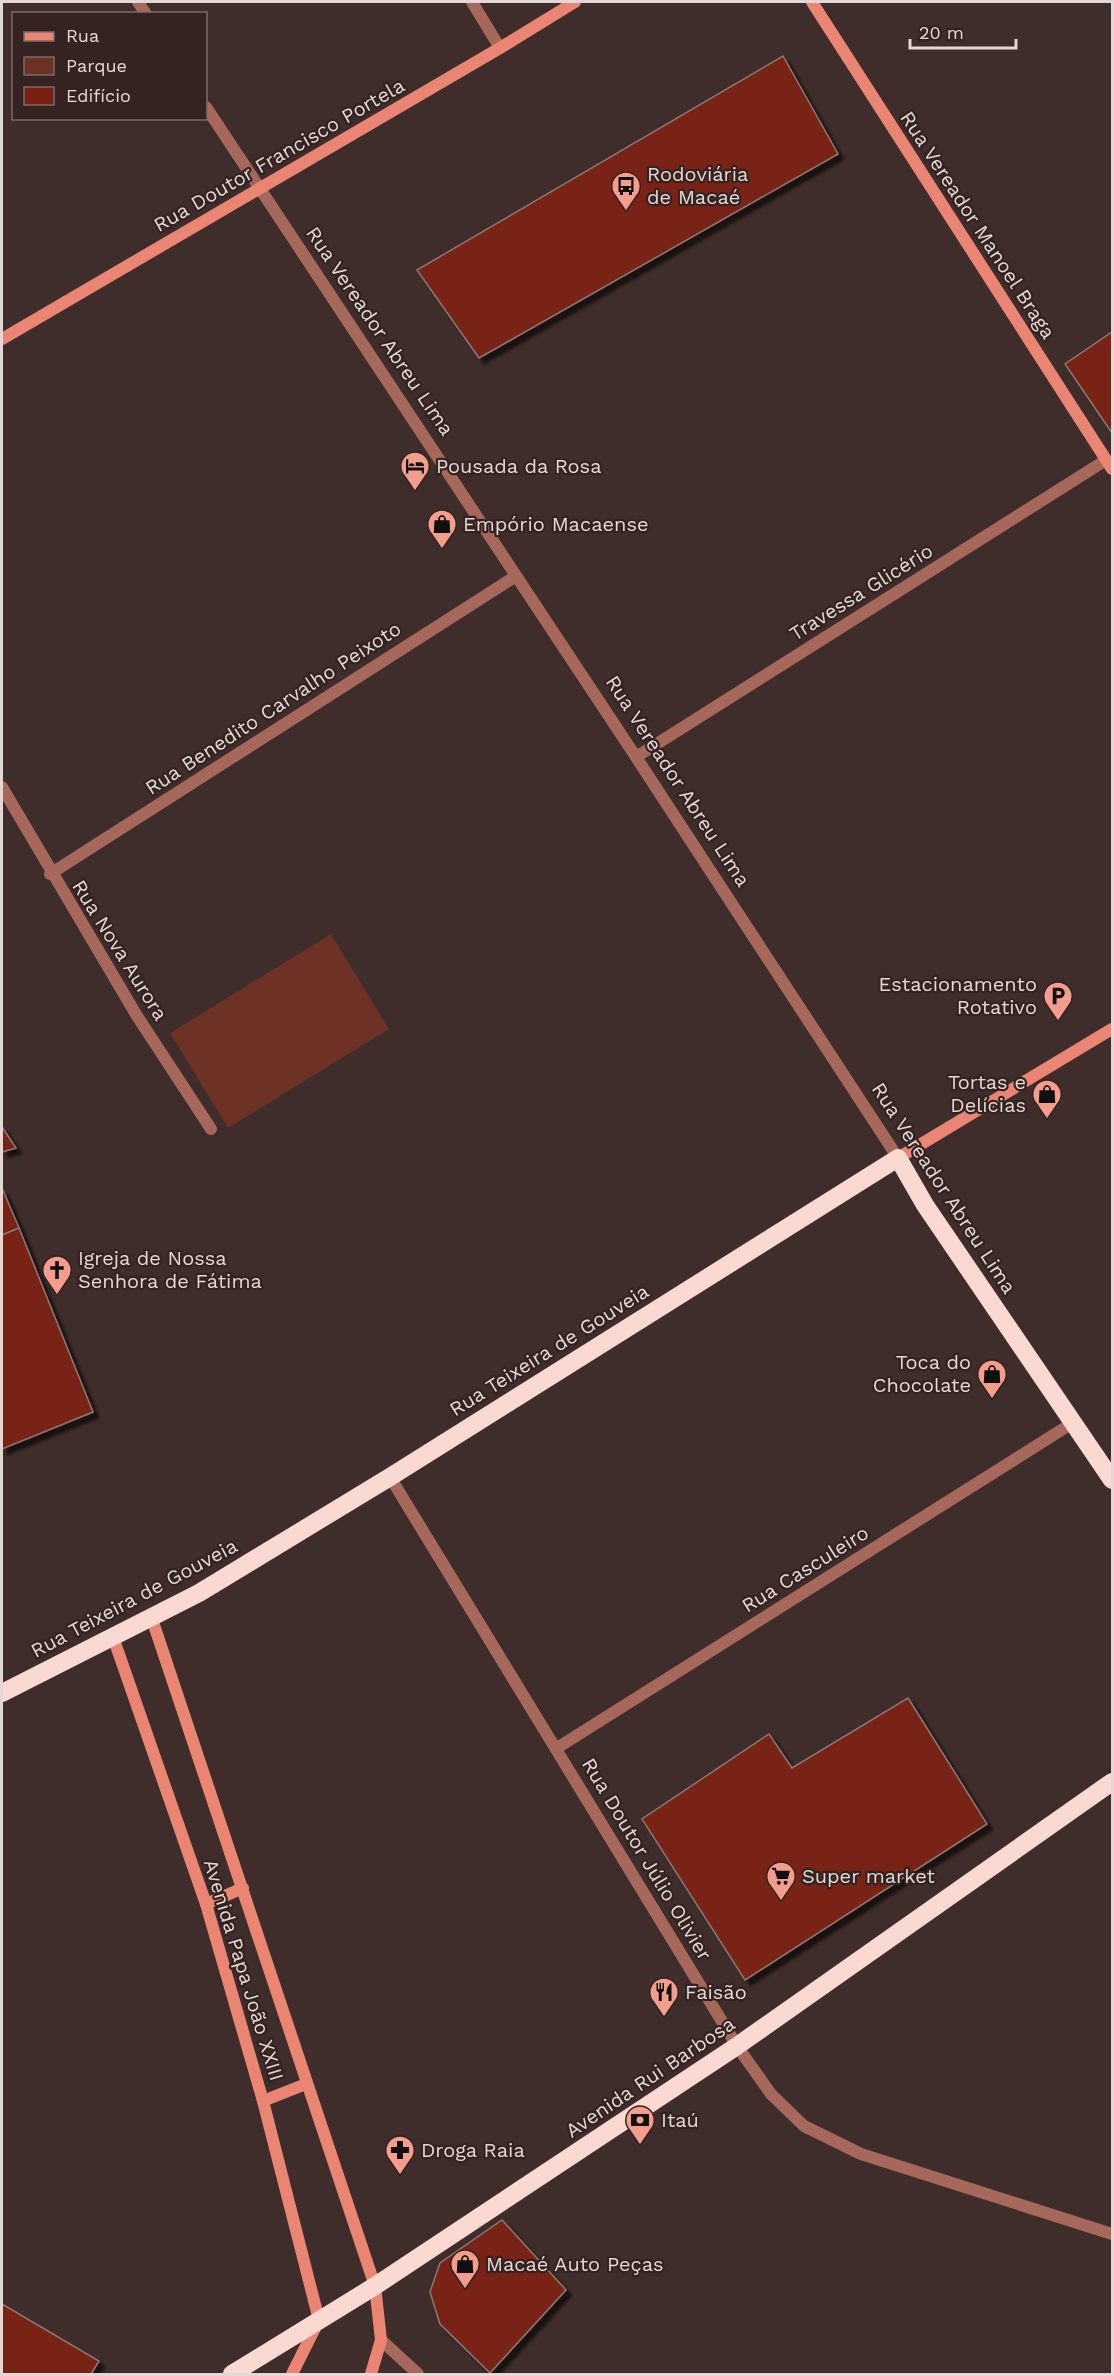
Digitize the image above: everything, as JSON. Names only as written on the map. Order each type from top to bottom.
[{"type":"highway","name":"Rua Vereador Abreu Lima","points":[[898,1158],[925,1205],[1113,1480]]},
{"type":"highway","name":"Rua Teixeira de Gouveia","points":[[2,1693],[152,1619],[390,1477],[898,1158]]},
{"type":"highway","name":"Avenida Rui Barbosa","points":[[232,2374],[375,2286],[737,2046],[1113,1782]]},
{"type":"street","points":[[472,2],[500,48]]},
{"type":"street","name":"Rua Doutor Francisco Portela","points":[[2,339],[259,190],[575,2]]},
{"type":"street","name":"Rua Vereador Manoel Braga","points":[[812,2],[1109,464]]},
{"type":"street","name":"Rua Vereador Abreu Lima","points":[[207,109],[898,1158]]},
{"type":"street","name":"Travessa Glicério","points":[[636,757],[1109,464]]},
{"type":"street","name":"Rua Benedito Carvalho Peixoto","points":[[50,873],[516,576]]},
{"type":"street","name":"Rua Nova Aurora","points":[[2,787],[50,873],[137,1016],[211,1129]]},
{"type":"street","name":"Rua Teixeira de Gouveia","points":[[898,1158],[1113,1029]]},
{"type":"street","name":"Rua Casculeiro","points":[[557,1748],[1074,1422]]},
{"type":"street","name":"Rua Doutor Júlio Olivier","points":[[390,1477],[737,2046],[771,2094],[804,2126],[861,2154],[1113,2234]]},
{"type":"street","name":"Avenida Papa João XXIII","points":[[152,1619],[375,2286],[381,2340]]},
{"type":"street","name":"Avenida Papa João XXIII","points":[[113,1637],[206,1904],[263,2101],[319,2320]]},
{"type":"street","points":[[206,1904],[243,1888]]},
{"type":"street","points":[[263,2101],[306,2084]]},
{"type":"street","points":[[292,2374],[319,2320]]},
{"type":"street","points":[[371,2374],[381,2340],[418,2374]]},
{"type":"green space","points":[[331,934],[389,1029],[228,1128],[170,1033]]},
{"type":"building","name":"Rodoviária de Macaé","points":[[783,56],[838,154],[479,358],[417,270]]},
{"type":"building","points":[[1112,332],[1112,433],[1065,364]]},
{"type":"building","points":[[2,1127],[16,1148],[2,1152]]},
{"type":"building","points":[[2,1188],[19,1228],[2,1235]]},
{"type":"building","points":[[19,1228],[93,1412],[2,1449],[2,1235]]},
{"type":"building","name":"Super market","points":[[908,1698],[987,1824],[745,1980],[642,1819],[769,1734],[792,1768]]},
{"type":"building","points":[[502,2220],[566,2290],[490,2373],[440,2324],[430,2292],[440,2263]]},
{"type":"building","points":[[2,2304],[99,2361],[91,2374],[2,2374]]},
{"type":"place","name":"Rodoviária de Macaé","points":[[626,212]]},
{"type":"place","name":"Pousada da Rosa","points":[[415,492]]},
{"type":"place","name":"Empório Macaense","points":[[442,550]]},
{"type":"place","name":"Estacionamento Rotativo","points":[[1058,1022]]},
{"type":"place","name":"Tortas e Delícias","points":[[1047,1120]]},
{"type":"place","name":"Igreja de Nossa Senhora de Fátima","points":[[57,1296]]},
{"type":"place","name":"Toca do Chocolate","points":[[992,1400]]},
{"type":"place","name":"Super market","points":[[781,1902]]},
{"type":"place","name":"Faisão","points":[[664,2018]]},
{"type":"place","name":"Itaú","points":[[640,2146]]},
{"type":"place","name":"Droga Raia","points":[[400,2176]]},
{"type":"place","name":"Macaé Auto Peças","points":[[465,2290]]}]
